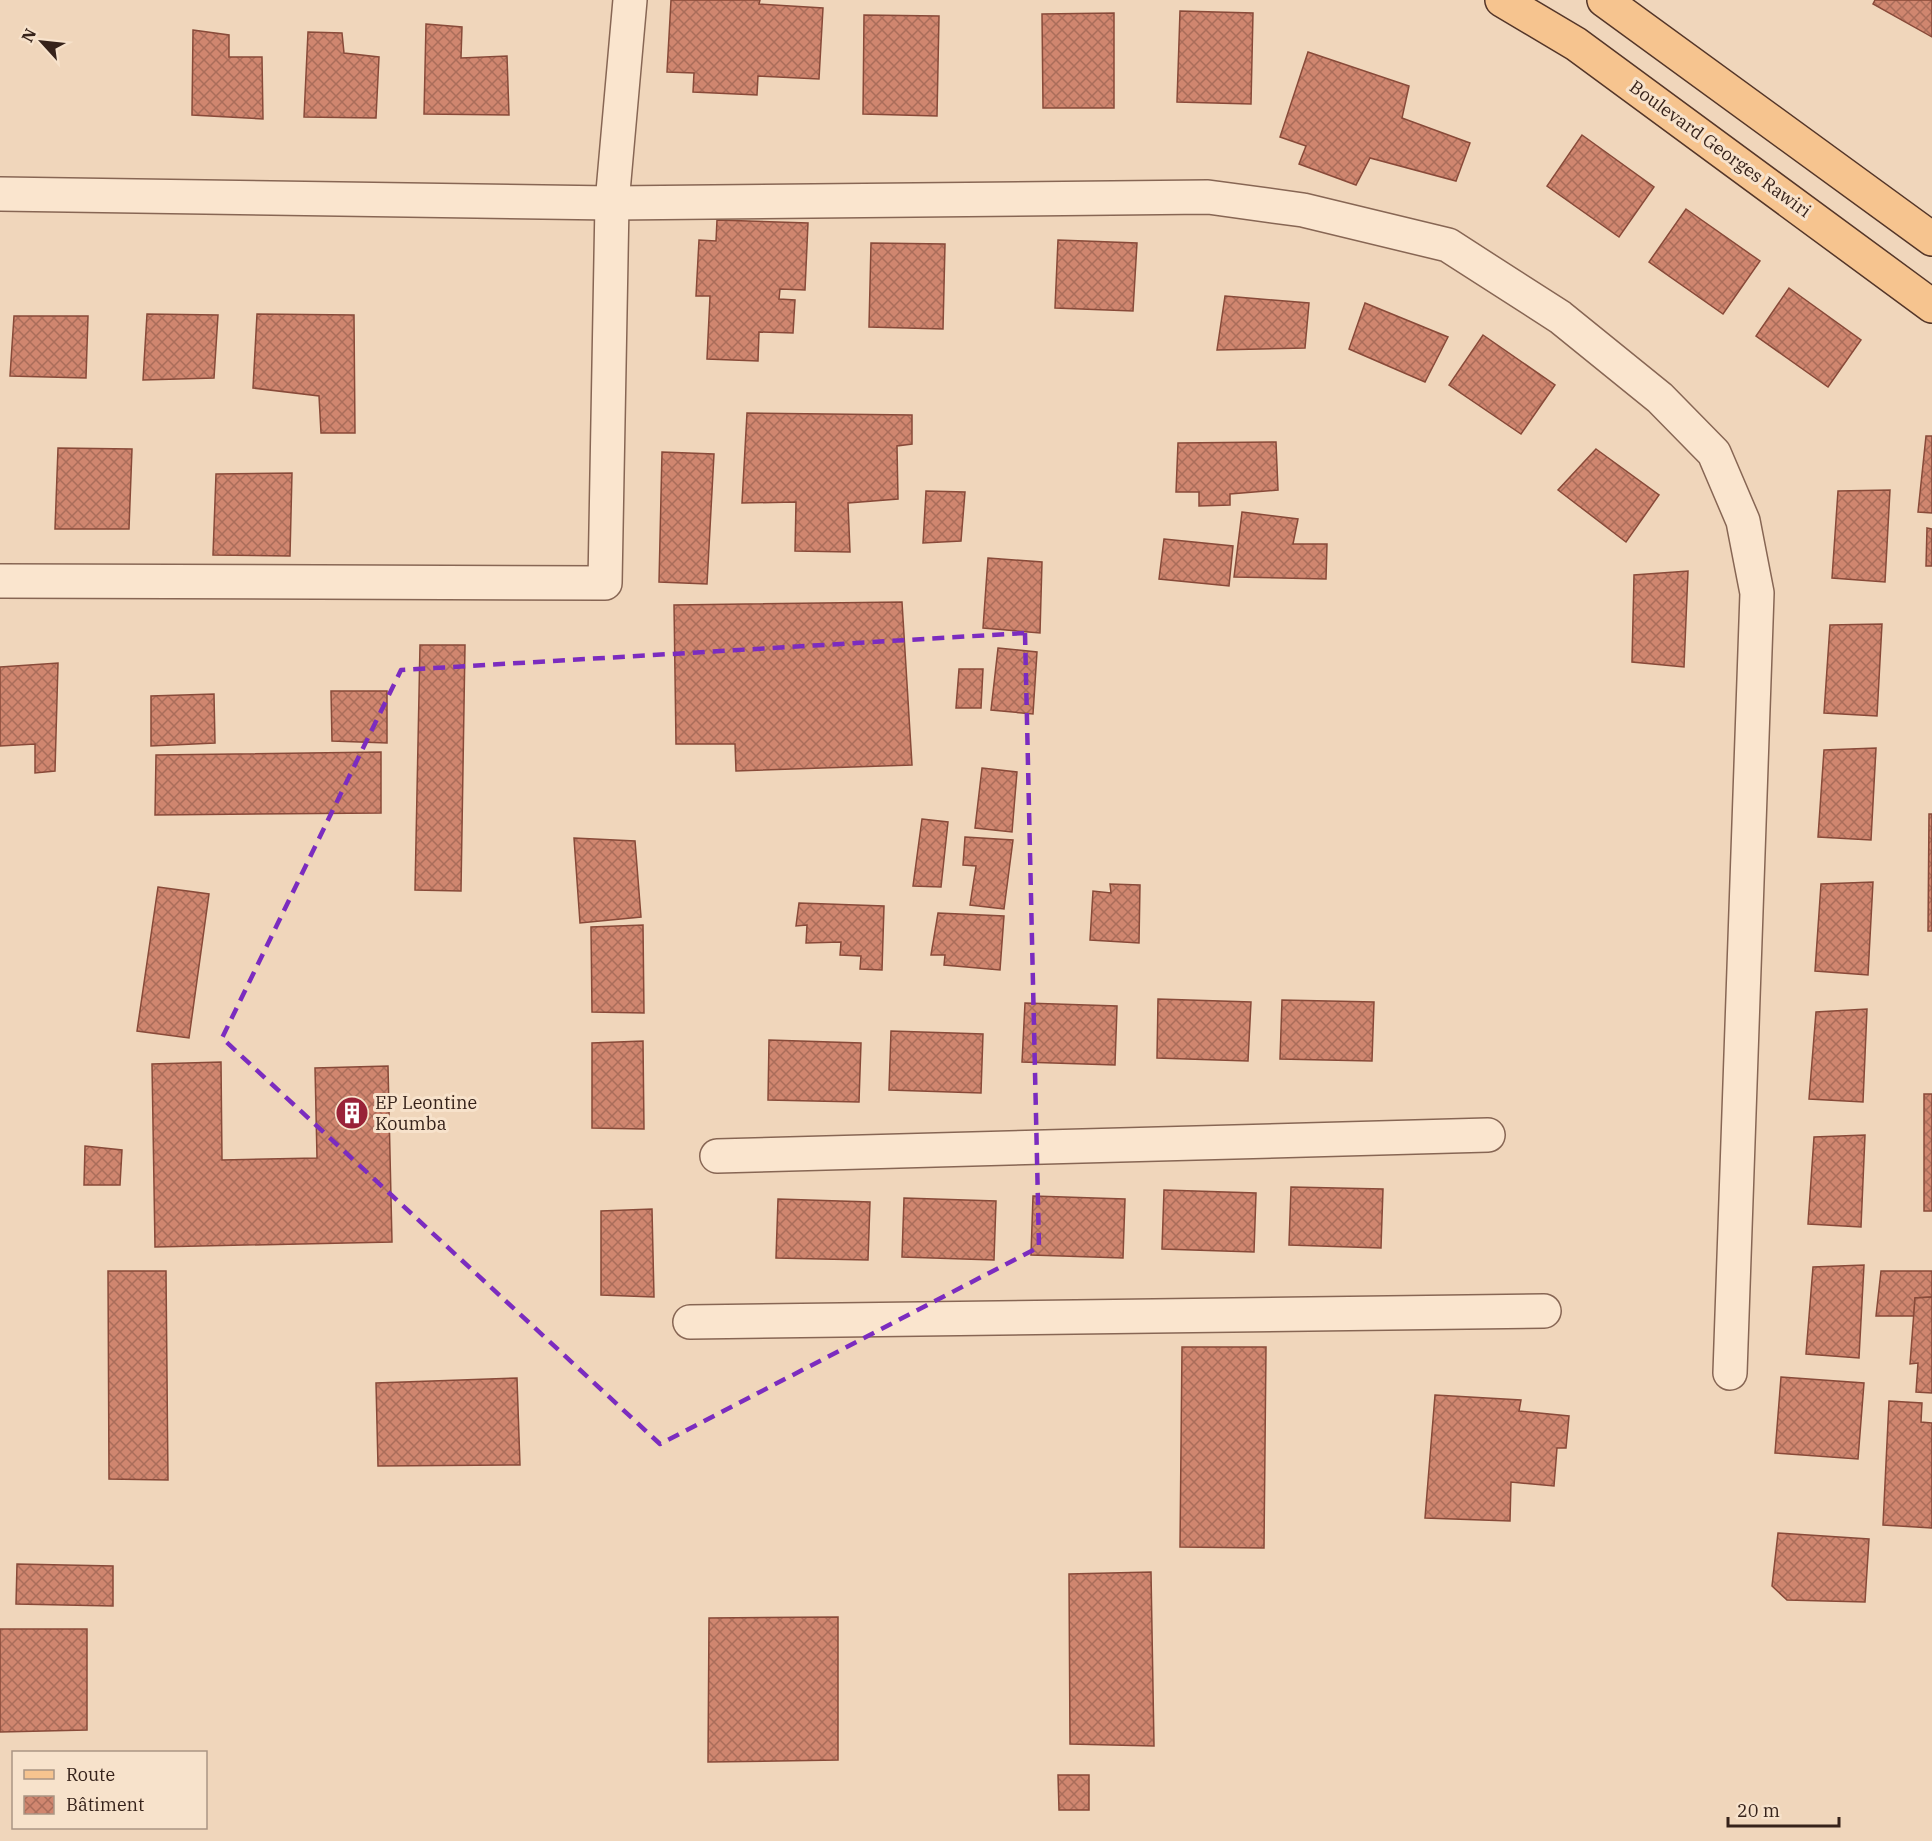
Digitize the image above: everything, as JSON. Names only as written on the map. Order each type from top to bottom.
[{"type":"main road","name":"Boulevard Georges Rawiri","points":[[1502,0],[1584,50],[1932,306]]},
{"type":"main road","points":[[1604,0],[1932,239]]},
{"type":"street","points":[[0,580],[605,583],[612,203],[630,0]]},
{"type":"street","points":[[0,194],[612,203],[1208,196],[1303,210],[1448,245],[1560,317],[1660,398],[1714,453],[1743,520],[1757,592],[1730,1373]]},
{"type":"street","points":[[717,1156],[1488,1135]]},
{"type":"street","points":[[690,1322],[1544,1311]]},
{"type":"highlighted area","points":[[1025,633],[1039,1247],[660,1444],[222,1038],[401,670]]},
{"type":"building","points":[[671,0],[760,0],[759,4],[823,8],[819,79],[758,76],[757,95],[693,92],[694,73],[667,72]]},
{"type":"building","points":[[1875,0],[1932,0],[1932,37],[1873,4]]},
{"type":"building","points":[[1180,11],[1253,13],[1251,104],[1177,102]]},
{"type":"building","points":[[1114,13],[1114,108],[1043,108],[1042,14]]},
{"type":"building","points":[[864,15],[939,16],[937,116],[863,114]]},
{"type":"building","points":[[426,24],[462,27],[461,58],[507,56],[509,115],[424,114]]},
{"type":"building","points":[[193,30],[229,35],[229,57],[262,57],[263,119],[192,115]]},
{"type":"building","points":[[308,32],[342,33],[344,53],[379,57],[376,118],[304,117]]},
{"type":"building","points":[[1308,52],[1409,86],[1402,118],[1470,143],[1456,181],[1370,158],[1356,185],[1299,164],[1306,146],[1280,137]]},
{"type":"building","points":[[1582,135],[1654,187],[1619,237],[1547,186]]},
{"type":"building","points":[[1686,209],[1760,261],[1723,314],[1649,262]]},
{"type":"building","points":[[717,220],[808,223],[805,290],[780,289],[779,299],[795,300],[793,333],[759,332],[758,361],[707,359],[710,296],[696,296],[699,240],[716,241]]},
{"type":"building","points":[[1058,240],[1137,243],[1133,311],[1055,308]]},
{"type":"building","points":[[871,243],[945,244],[943,329],[869,327]]},
{"type":"building","points":[[1789,288],[1861,340],[1828,387],[1756,336]]},
{"type":"building","points":[[1225,296],[1309,303],[1305,348],[1217,350]]},
{"type":"building","points":[[1365,303],[1448,337],[1425,382],[1349,349]]},
{"type":"building","points":[[147,314],[218,315],[214,378],[143,380]]},
{"type":"building","points":[[257,314],[354,315],[355,433],[321,433],[319,396],[253,388]]},
{"type":"building","points":[[14,316],[88,316],[86,378],[10,376]]},
{"type":"building","points":[[1483,335],[1555,385],[1521,434],[1449,385]]},
{"type":"building","points":[[747,413],[912,415],[912,444],[897,446],[898,499],[848,503],[850,552],[795,551],[796,502],[742,503]]},
{"type":"building","points":[[1926,436],[1932,436],[1932,513],[1918,512]]},
{"type":"building","points":[[1276,442],[1278,490],[1230,494],[1230,505],[1199,506],[1199,492],[1176,492],[1178,443]]},
{"type":"building","points":[[58,448],[132,449],[129,529],[55,529]]},
{"type":"building","points":[[1596,449],[1659,495],[1626,542],[1558,490]]},
{"type":"building","points":[[662,452],[714,454],[707,584],[659,582]]},
{"type":"building","points":[[292,473],[290,556],[213,555],[216,474]]},
{"type":"building","points":[[1890,490],[1885,582],[1832,578],[1838,491]]},
{"type":"building","points":[[926,491],[965,492],[961,541],[923,543]]},
{"type":"building","points":[[1242,512],[1298,519],[1293,544],[1327,544],[1326,579],[1234,577]]},
{"type":"building","points":[[1927,528],[1932,529],[1932,566],[1926,566]]},
{"type":"building","points":[[1164,539],[1233,546],[1229,586],[1159,579]]},
{"type":"building","points":[[988,558],[1042,562],[1040,633],[983,628]]},
{"type":"building","points":[[1688,571],[1684,667],[1632,662],[1634,575]]},
{"type":"building","points":[[902,602],[912,765],[736,771],[735,744],[676,744],[674,605]]},
{"type":"building","points":[[1882,624],[1877,716],[1824,713],[1830,625]]},
{"type":"building","points":[[420,645],[465,645],[461,891],[415,890]]},
{"type":"building","points":[[998,648],[1037,652],[1033,714],[991,710]]},
{"type":"building","points":[[58,663],[55,771],[35,773],[35,744],[0,746],[0,667]]},
{"type":"building","points":[[959,669],[983,669],[981,708],[956,708]]},
{"type":"building","points":[[331,691],[387,691],[387,743],[332,741]]},
{"type":"building","points":[[214,694],[215,743],[151,746],[151,696]]},
{"type":"building","points":[[1876,748],[1871,840],[1818,837],[1824,750]]},
{"type":"building","points":[[381,752],[381,813],[155,815],[156,755]]},
{"type":"building","points":[[982,768],[1017,772],[1012,832],[975,828]]},
{"type":"building","points":[[1929,814],[1932,814],[1932,931],[1928,931]]},
{"type":"building","points":[[922,819],[948,822],[941,887],[913,886]]},
{"type":"building","points":[[965,837],[1013,840],[1004,909],[970,905],[976,866],[963,865]]},
{"type":"building","points":[[574,838],[635,841],[641,917],[580,923]]},
{"type":"building","points":[[1873,882],[1868,975],[1815,971],[1821,884]]},
{"type":"building","points":[[1110,884],[1140,885],[1139,943],[1090,940],[1093,891],[1111,893]]},
{"type":"building","points":[[158,887],[209,894],[189,1038],[137,1031]]},
{"type":"building","points":[[799,903],[884,906],[882,970],[860,969],[861,956],[840,955],[841,942],[806,943],[807,925],[796,926]]},
{"type":"building","points":[[938,913],[1004,916],[1000,970],[944,965],[945,955],[931,955]]},
{"type":"building","points":[[643,925],[644,1013],[592,1012],[591,927]]},
{"type":"building","points":[[1158,999],[1251,1002],[1248,1061],[1157,1058]]},
{"type":"building","points":[[1282,1000],[1374,1002],[1372,1061],[1280,1059]]},
{"type":"building","points":[[1025,1003],[1117,1006],[1115,1065],[1022,1062]]},
{"type":"building","points":[[1867,1009],[1863,1102],[1809,1099],[1816,1012]]},
{"type":"building","points":[[891,1031],[983,1034],[981,1093],[889,1090]]},
{"type":"building","points":[[769,1040],[861,1043],[859,1102],[768,1100]]},
{"type":"building","points":[[643,1041],[644,1129],[592,1128],[592,1043]]},
{"type":"building","name":"EP Leontine Koumba","points":[[221,1062],[222,1160],[317,1158],[315,1068],[388,1066],[392,1242],[155,1247],[152,1064]]},
{"type":"building","points":[[1924,1094],[1932,1094],[1932,1211],[1924,1211]]},
{"type":"building","points":[[1865,1135],[1861,1227],[1808,1224],[1814,1137]]},
{"type":"building","points":[[85,1146],[122,1150],[120,1185],[84,1185]]},
{"type":"building","points":[[1291,1187],[1383,1189],[1381,1248],[1289,1245]]},
{"type":"building","points":[[1164,1190],[1256,1193],[1254,1252],[1162,1249]]},
{"type":"building","points":[[1033,1196],[1125,1199],[1123,1258],[1031,1255]]},
{"type":"building","points":[[904,1198],[996,1201],[994,1260],[902,1257]]},
{"type":"building","points":[[778,1199],[870,1202],[868,1260],[776,1258]]},
{"type":"building","points":[[652,1209],[654,1297],[601,1295],[601,1211]]},
{"type":"building","points":[[1864,1265],[1859,1358],[1806,1354],[1813,1267]]},
{"type":"building","points":[[108,1271],[166,1271],[168,1480],[109,1479]]},
{"type":"building","points":[[1881,1271],[1932,1271],[1932,1297],[1915,1298],[1914,1316],[1876,1316]]},
{"type":"building","points":[[1932,1297],[1932,1393],[1916,1392],[1918,1363],[1910,1364],[1915,1298]]},
{"type":"building","points":[[1182,1347],[1266,1347],[1264,1548],[1180,1547]]},
{"type":"building","points":[[1781,1377],[1864,1383],[1858,1459],[1775,1453]]},
{"type":"building","points":[[517,1378],[520,1465],[378,1466],[376,1383]]},
{"type":"building","points":[[1435,1395],[1521,1400],[1519,1411],[1569,1416],[1566,1448],[1557,1448],[1554,1486],[1511,1482],[1510,1521],[1425,1518]]},
{"type":"building","points":[[1889,1401],[1922,1403],[1921,1422],[1932,1423],[1932,1528],[1883,1525]]},
{"type":"building","points":[[1778,1533],[1869,1539],[1865,1602],[1787,1600],[1772,1586]]},
{"type":"building","points":[[17,1564],[113,1566],[113,1606],[16,1604]]},
{"type":"building","points":[[1151,1572],[1154,1746],[1070,1744],[1069,1574]]},
{"type":"building","points":[[838,1617],[838,1760],[708,1762],[709,1618]]},
{"type":"building","points":[[0,1629],[87,1629],[87,1730],[0,1732]]},
{"type":"building","points":[[1058,1775],[1089,1775],[1089,1810],[1059,1810]]},
{"type":"place","name":"EP Leontine Koumba","points":[[352,1113]]}]
